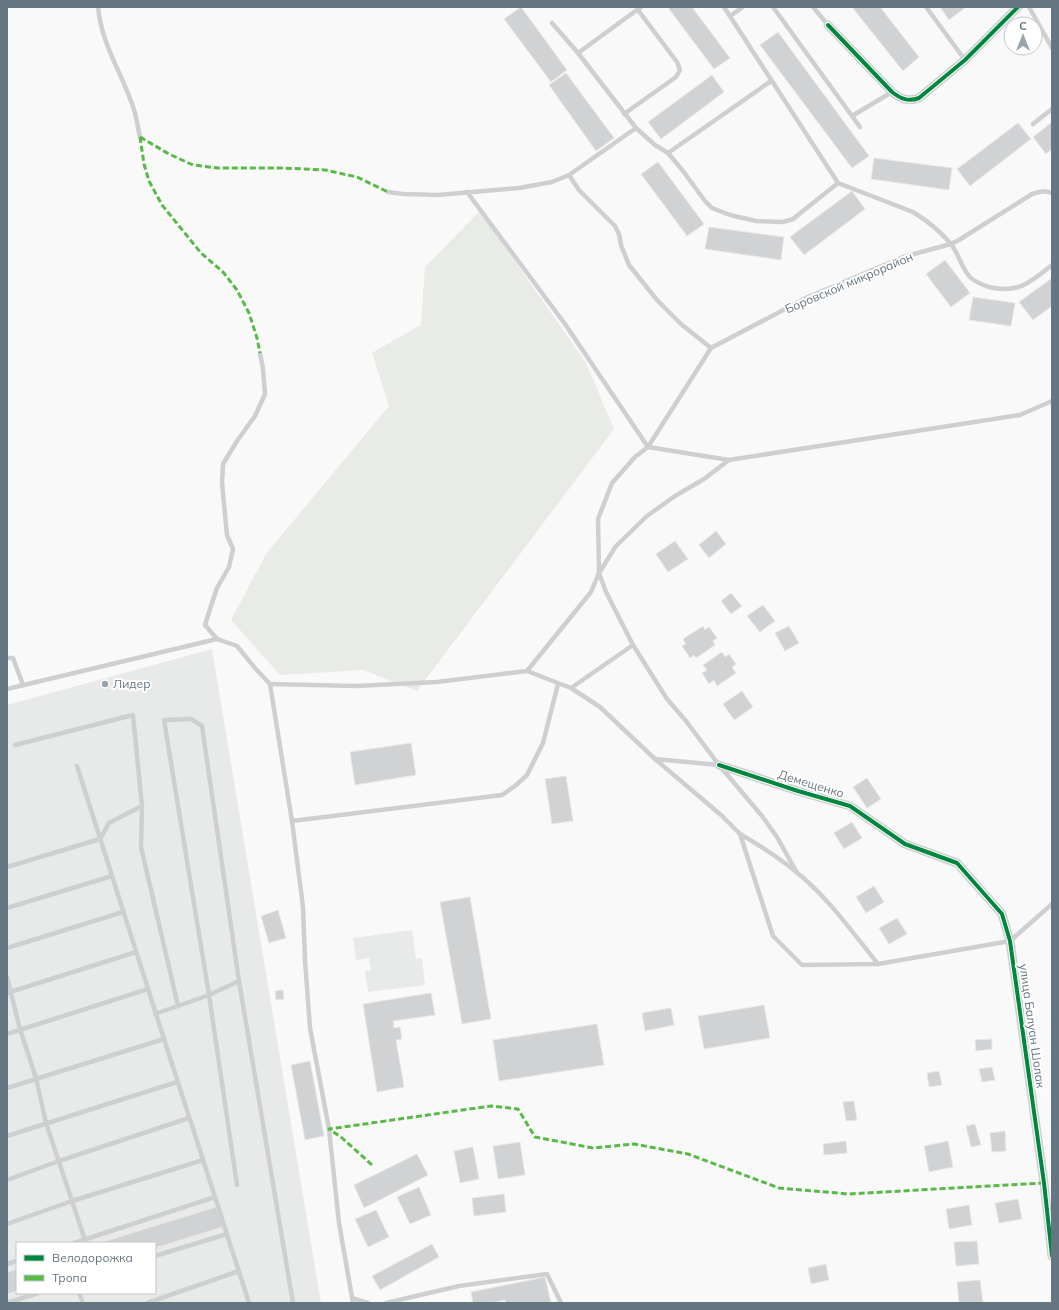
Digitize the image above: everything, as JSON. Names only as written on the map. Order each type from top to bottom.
[{"type":"street","points":[[828,25],[892,92],[904,99],[912,100],[919,98],[965,60],[1018,7]]},
{"type":"street","name":"Демещенко","points":[[719,765],[798,791],[850,806],[905,844],[957,863],[1002,914],[1010,941]]},
{"type":"street","name":"улица Балуан Шолак","points":[[1010,941],[1044,1183],[1052,1256]]},
{"type":"street","points":[[1044,1183],[1052,1178]]},
{"type":"lane","points":[[98,7],[100,24],[109,51],[135,112],[140,137]]},
{"type":"lane","points":[[724,7],[838,183],[913,212],[928,222],[951,244],[970,277],[977,282],[993,288],[1015,288],[1023,286],[1052,265]]},
{"type":"lane","points":[[730,16],[743,7]]},
{"type":"lane","points":[[773,7],[860,127]]},
{"type":"lane","points":[[813,7],[828,25]]},
{"type":"lane","points":[[926,7],[965,60]]},
{"type":"lane","points":[[1029,7],[1052,48]]},
{"type":"lane","points":[[578,53],[640,8],[677,62],[680,70],[676,77],[624,114]]},
{"type":"lane","points":[[552,23],[578,53],[636,128],[655,145],[668,153],[684,171],[705,201],[712,208],[730,215],[756,221],[783,222],[793,219],[838,183]]},
{"type":"lane","points":[[668,153],[771,81]]},
{"type":"lane","points":[[852,116],[892,92]]},
{"type":"lane","points":[[1033,124],[1052,110]]},
{"type":"lane","points":[[388,192],[438,195],[520,188],[552,182],[569,175],[636,128]]},
{"type":"lane","points":[[569,175],[578,190],[620,234],[624,255],[638,277],[657,300],[681,324],[710,348],[648,447],[635,457],[612,483],[598,519],[599,573],[606,592],[633,645],[667,699],[686,721],[719,765],[762,816],[777,837],[796,871]]},
{"type":"lane","name":"Боровской микрорайон","points":[[710,348],[808,298],[903,257],[951,244],[1032,194],[1047,191],[1052,193]]},
{"type":"lane","points":[[467,192],[565,324],[648,447],[729,460],[1020,415],[1052,401]]},
{"type":"lane","points":[[260,353],[265,394],[255,416],[223,464],[222,483],[227,535],[233,549],[229,567],[217,588],[205,625],[217,639],[237,646],[270,684],[292,821],[303,907],[310,1028],[329,1129],[339,1223],[352,1300],[368,1303]]},
{"type":"lane","points":[[527,672],[591,592],[599,573],[616,546],[647,516],[675,496],[704,479],[729,460]]},
{"type":"lane","points":[[7,689],[217,639]]},
{"type":"lane","points":[[571,688],[633,645]]},
{"type":"lane","points":[[7,658],[13,658],[23,685]]},
{"type":"lane","points":[[270,684],[356,686],[437,682],[527,672],[571,688],[600,707],[655,759],[721,815],[740,834],[765,849],[796,871],[842,918],[878,964]]},
{"type":"lane","points":[[292,821],[502,795],[527,775],[543,743],[558,684]]},
{"type":"lane","points":[[15,745],[133,715],[142,806],[141,848],[178,1006]]},
{"type":"lane","points":[[237,1186],[209,995],[164,720],[191,719],[202,726],[239,981],[293,1303]]},
{"type":"lane","points":[[655,759],[719,765]]},
{"type":"lane","points":[[77,766],[155,1014],[249,1303]]},
{"type":"lane","points":[[7,867],[100,839],[109,823],[142,806]]},
{"type":"lane","points":[[740,834],[773,936],[802,966],[878,964],[1010,941],[1052,904]]},
{"type":"lane","points":[[7,908],[112,876]]},
{"type":"lane","points":[[7,948],[123,912]]},
{"type":"lane","points":[[9,992],[136,952]]},
{"type":"lane","points":[[7,977],[9,992],[36,1078],[46,1123],[85,1240]]},
{"type":"lane","points":[[155,1014],[209,995],[239,981]]},
{"type":"lane","points":[[7,1034],[148,989]]},
{"type":"lane","points":[[7,1088],[164,1039]]},
{"type":"lane","points":[[7,1136],[177,1082]]},
{"type":"lane","points":[[7,1180],[59,1161],[189,1118]]},
{"type":"lane","points":[[7,1224],[72,1201],[203,1160]]},
{"type":"lane","points":[[78,1242],[215,1197]]},
{"type":"lane","points":[[156,1256],[227,1234]]},
{"type":"lane","points":[[147,1303],[239,1271]]},
{"type":"lane","points":[[386,1303],[459,1286],[547,1274],[561,1303]]},
{"type":"lane","points":[[7,1303],[35,1294]]},
{"type":"shaded area","points":[[480,211],[586,363],[614,429],[417,691],[363,670],[280,675],[231,620],[266,554],[389,406],[372,353],[421,325],[425,267]]},
{"type":"shaded area","points":[[212,649],[321,1303],[7,1303],[7,705]]},
{"type":"shaded area","points":[[412,930],[416,959],[422,958],[425,985],[368,992],[365,971],[371,970],[369,958],[356,960],[353,938]]},
{"type":"building","points":[[521,7],[567,70],[551,82],[504,19]]},
{"type":"building","points":[[671,7],[692,7],[730,58],[714,69],[669,9]]},
{"type":"building","points":[[852,7],[880,7],[919,57],[903,71]]},
{"type":"building","points":[[940,7],[966,7],[949,20]]},
{"type":"building","points":[[778,32],[869,156],[852,168],[760,45]]},
{"type":"building","points":[[566,73],[614,138],[596,151],[549,85]]},
{"type":"building","points":[[712,75],[724,92],[661,139],[648,122]]},
{"type":"building","points":[[1052,122],[1052,149],[1046,154],[1033,137]]},
{"type":"building","points":[[1018,123],[1031,139],[970,186],[957,169]]},
{"type":"building","points":[[874,158],[952,168],[949,190],[871,179]]},
{"type":"building","points":[[658,162],[704,224],[687,236],[641,174]]},
{"type":"building","points":[[852,191],[865,209],[804,255],[790,237]]},
{"type":"building","points":[[709,227],[784,237],[781,260],[705,249]]},
{"type":"building","points":[[945,260],[970,293],[951,307],[926,274]]},
{"type":"building","points":[[1052,278],[1052,306],[1033,320],[1019,302]]},
{"type":"building","points":[[973,297],[1015,303],[1011,326],[969,320]]},
{"type":"building","points":[[716,531],[726,544],[709,558],[699,545]]},
{"type":"building","points":[[675,541],[688,559],[668,572],[656,554]]},
{"type":"building","points":[[731,593],[742,606],[731,614],[721,601]]},
{"type":"building","points":[[763,605],[775,621],[760,632],[747,616]]},
{"type":"building","points":[[703,626],[705,630],[709,627],[717,638],[713,641],[715,645],[696,658],[694,655],[690,658],[682,646],[686,644],[683,639]]},
{"type":"building","points":[[789,626],[799,643],[785,651],[775,633]]},
{"type":"building","points":[[722,652],[725,657],[729,654],[736,664],[732,667],[736,673],[717,686],[714,680],[709,684],[702,673],[707,670],[703,665]]},
{"type":"building","points":[[742,691],[753,707],[734,720],[723,704]]},
{"type":"building","points":[[411,743],[416,775],[355,785],[350,752]]},
{"type":"building","points":[[566,776],[573,821],[552,824],[545,779]]},
{"type":"building","points":[[867,778],[881,799],[867,808],[853,787]]},
{"type":"building","points":[[852,822],[862,838],[844,849],[834,833]]},
{"type":"building","points":[[874,886],[884,902],[866,913],[856,897]]},
{"type":"building","points":[[470,897],[491,1019],[462,1024],[440,902]]},
{"type":"building","points":[[278,910],[286,938],[269,943],[261,916]]},
{"type":"building","points":[[897,918],[907,934],[889,944],[879,928]]},
{"type":"building","points":[[283,990],[284,999],[276,1000],[275,991]]},
{"type":"building","points":[[431,993],[435,1015],[393,1021],[394,1028],[400,1027],[402,1039],[396,1040],[404,1087],[377,1092],[363,1004]]},
{"type":"building","points":[[764,1005],[770,1038],[704,1049],[698,1016]]},
{"type":"building","points":[[671,1008],[674,1025],[645,1031],[642,1013]]},
{"type":"building","points":[[597,1024],[604,1065],[499,1081],[493,1040]]},
{"type":"building","points":[[992,1039],[992,1049],[976,1051],[975,1040]]},
{"type":"building","points":[[310,1061],[324,1136],[305,1140],[291,1065]]},
{"type":"building","points":[[992,1067],[995,1080],[982,1082],[979,1069]]},
{"type":"building","points":[[939,1071],[942,1085],[929,1087],[927,1073]]},
{"type":"building","points":[[854,1101],[857,1120],[846,1121],[843,1102]]},
{"type":"building","points":[[975,1124],[981,1145],[971,1147],[966,1126]]},
{"type":"building","points":[[1005,1131],[1006,1151],[992,1152],[990,1133]]},
{"type":"building","points":[[846,1141],[847,1153],[824,1155],[823,1144]]},
{"type":"building","points":[[948,1141],[953,1167],[929,1172],[924,1146]]},
{"type":"building","points":[[520,1142],[525,1175],[498,1179],[493,1146]]},
{"type":"building","points":[[473,1147],[479,1179],[460,1183],[454,1151]]},
{"type":"building","points":[[417,1154],[428,1175],[364,1208],[354,1185]]},
{"type":"building","points":[[419,1187],[431,1215],[410,1224],[397,1197]]},
{"type":"building","points":[[504,1194],[506,1212],[474,1216],[472,1198]]},
{"type":"building","points":[[1018,1199],[1022,1219],[999,1223],[995,1203]]},
{"type":"building","points":[[969,1205],[972,1225],[949,1229],[946,1209]]},
{"type":"building","points":[[216,1207],[223,1227],[156,1248],[156,1242],[102,1242]]},
{"type":"building","points":[[376,1210],[389,1237],[368,1247],[355,1219]]},
{"type":"building","points":[[977,1241],[979,1264],[956,1266],[954,1242]]},
{"type":"building","points":[[432,1244],[439,1257],[380,1290],[372,1276]]},
{"type":"building","points":[[826,1264],[829,1280],[811,1284],[808,1268]]},
{"type":"building","points":[[16,1269],[16,1291],[7,1294],[7,1272]]},
{"type":"building","points":[[545,1277],[551,1303],[506,1303],[505,1300],[490,1303],[473,1303],[471,1292]]},
{"type":"building","points":[[980,1280],[983,1303],[959,1303],[957,1282]]},
{"type":"marked path","points":[[140,137],[169,154],[193,165],[218,168],[283,168],[325,170],[357,177],[388,192]]},
{"type":"marked path","points":[[140,137],[144,164],[149,181],[162,205],[201,253],[223,272],[237,290],[249,313],[260,353]]},
{"type":"marked path","points":[[372,1165],[341,1137],[329,1129],[491,1106],[518,1109],[535,1137],[593,1148],[634,1144],[688,1154],[779,1188],[848,1194],[1044,1183]]},
{"type":"cycle path","points":[[828,25],[892,92],[902,98],[911,100],[919,98],[965,60],[1018,7]]},
{"type":"cycle path","points":[[719,765],[798,791],[850,806],[905,844],[957,863],[1002,914],[1010,941],[1044,1183],[1052,1256]]},
{"type":"place","name":"Лидер","points":[[105,684]]}]
